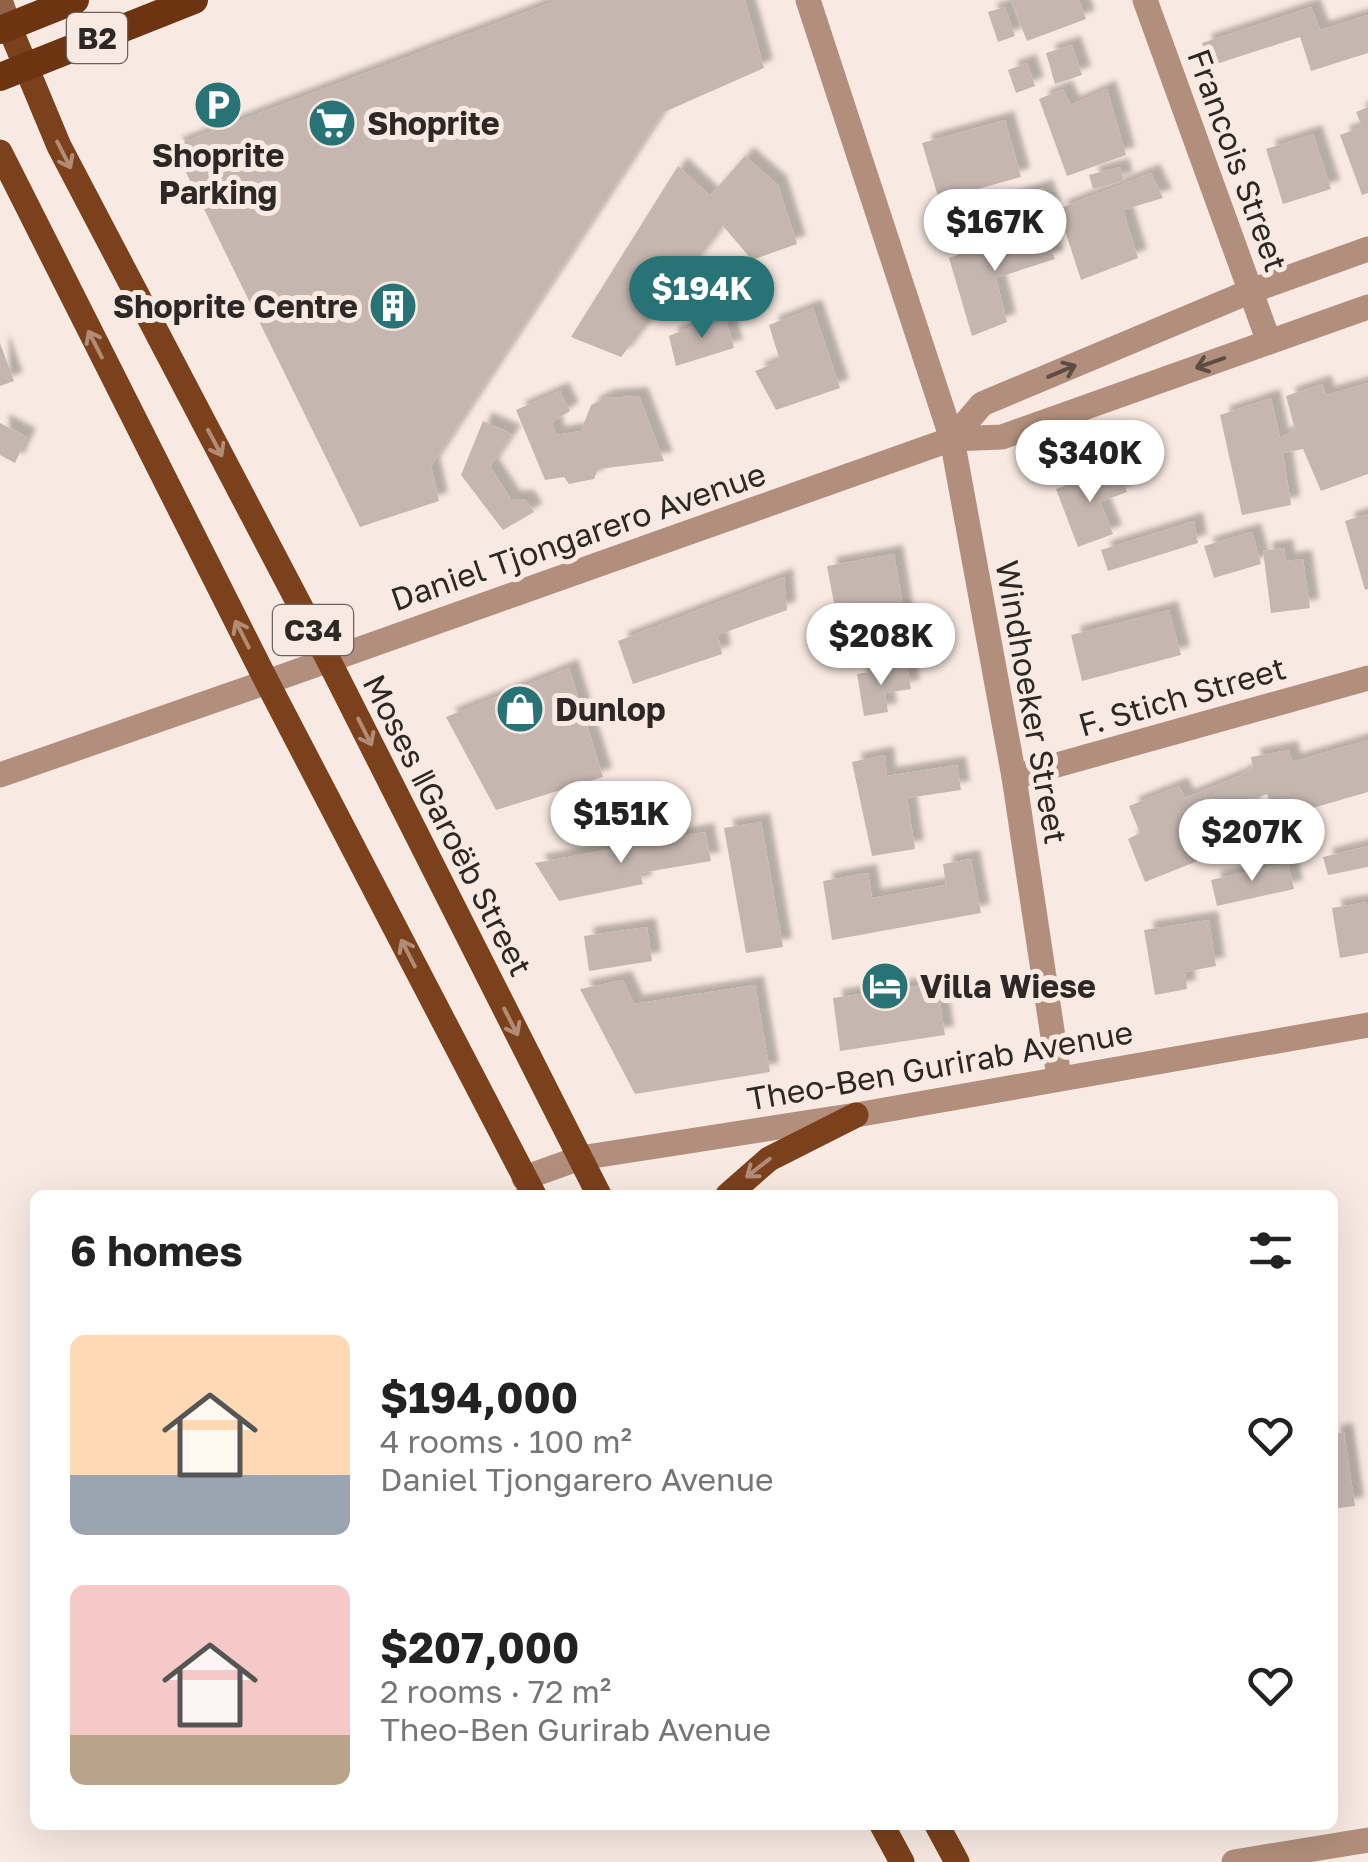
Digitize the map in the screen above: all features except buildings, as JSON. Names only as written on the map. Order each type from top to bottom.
[{"type":"highway","name":"B2","points":[[3,19],[75,0]]},
{"type":"highway","name":"B2","points":[[12,72],[194,0]]},
{"type":"main road","name":"Moses ǁGaroëb Street","points":[[3,19],[12,72],[59,146],[328,659],[597,1190]]},
{"type":"main road","name":"C34","points":[[0,152],[267,682],[529,1186]]},
{"type":"main road","points":[[0,180],[21,198]]},
{"type":"main road","points":[[734,1190],[769,1159],[856,1115]]},
{"type":"main road","points":[[885,1830],[902,1862]]},
{"type":"main road","points":[[940,1830],[957,1862]]},
{"type":"street","name":"Windhoeker Street","points":[[808,0],[952,439],[1014,777],[1059,1077]]},
{"type":"street","name":"Francois Street","points":[[1145,0],[1270,342]]},
{"type":"street","name":"Daniel Tjongarero Avenue","points":[[952,439],[982,404],[1252,292],[1368,249]]},
{"type":"street","name":"Daniel Tjongarero Avenue","points":[[0,775],[952,439],[1002,437],[1368,307]]},
{"type":"street","name":"F. Stich Street","points":[[1014,777],[1368,678]]},
{"type":"street","name":"Theo-Ben Gurirab Avenue","points":[[529,1186],[580,1158],[856,1115],[1368,1025]]},
{"type":"street","points":[[1234,1862],[1368,1840]]},
{"type":"place","name":"Shoprite Parking","points":[[218,105]]},
{"type":"place","name":"Shoprite","points":[[332,123]]},
{"type":"place","name":"Shoprite Centre","points":[[393,306]]},
{"type":"place","name":"Dunlop","points":[[520,709]]},
{"type":"place","name":"Villa Wiese","points":[[885,986]]}]
